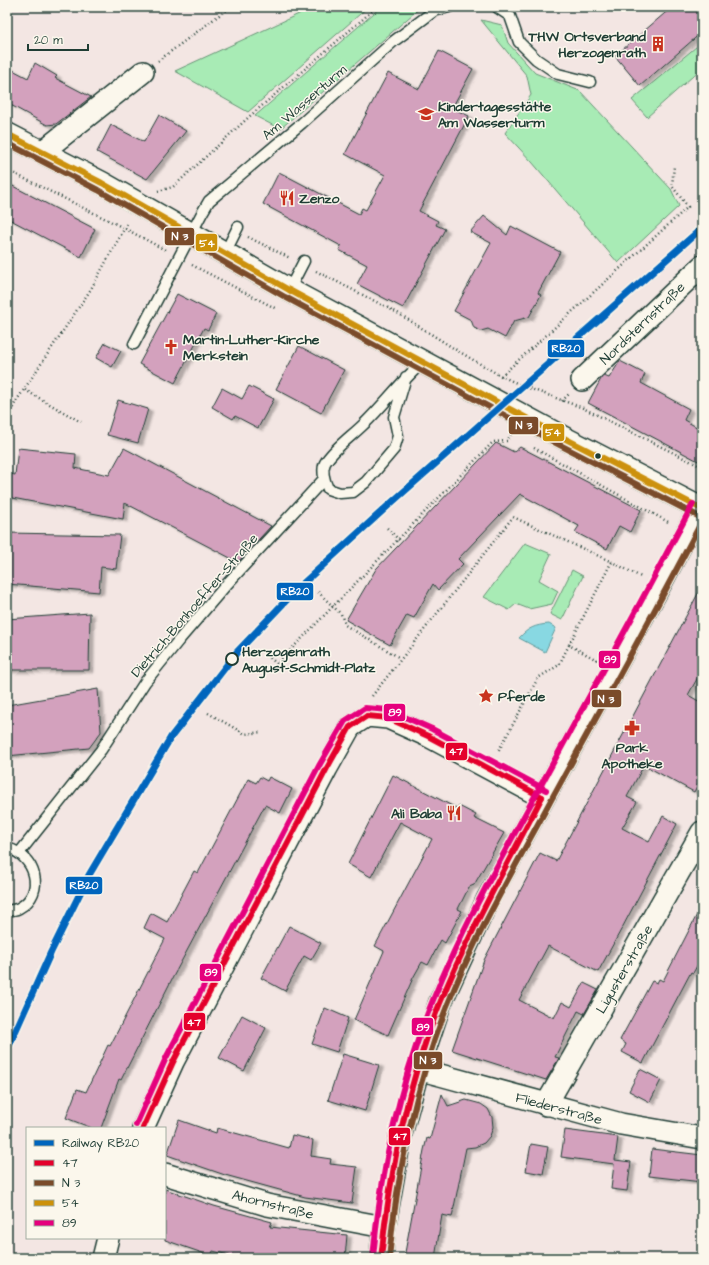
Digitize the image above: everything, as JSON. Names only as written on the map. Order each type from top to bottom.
[{"type":"main road","points":[[7,134],[102,183],[289,290],[600,458],[701,507],[542,797],[488,899],[440,1004],[418,1069],[400,1136],[384,1227],[381,1258]]},
{"type":"street","points":[[42,152],[143,72]]},
{"type":"street","name":"Nordsternstraße","points":[[582,380],[702,266]]},
{"type":"street","points":[[143,1127],[173,1062],[350,727],[367,716],[388,718],[542,797]]},
{"type":"street","name":"Ligusterstraße","points":[[546,1105],[702,832]]},
{"type":"street","name":"Fliederstraße","points":[[418,1069],[620,1124],[702,1138]]},
{"type":"street","name":"Ahornstraße","points":[[166,1174],[267,1205],[384,1227]]},
{"type":"street","points":[[103,1258],[108,1239]]},
{"type":"lane","name":"Am Wasserturm","points":[[134,344],[209,201],[232,180],[302,123],[394,40],[434,11],[449,7]]},
{"type":"lane","points":[[494,7],[499,7],[510,16],[519,42],[536,59],[558,74],[590,82]]},
{"type":"lane","points":[[225,253],[237,229]]},
{"type":"lane","points":[[289,290],[303,263]]},
{"type":"lane","points":[[406,377],[394,417],[398,436],[394,449],[366,482],[353,492],[340,493],[328,489],[324,479],[324,464],[334,452],[365,423],[406,377],[423,362]]},
{"type":"lane","name":"Dietrich-Bonhoeffer-Straße","points":[[20,852],[101,750],[145,682],[174,646],[227,584],[324,479]]},
{"type":"lane","points":[[7,848],[20,852],[31,864],[36,880],[31,896],[19,908],[7,911]]},
{"type":"path","points":[[216,7],[222,13]]},
{"type":"path","points":[[143,72],[232,7]]},
{"type":"path","points":[[159,195],[152,192],[173,187],[250,116],[377,7]]},
{"type":"path","points":[[502,376],[688,207],[672,186],[674,166]]},
{"type":"path","points":[[7,170],[124,228],[91,289],[16,403],[7,423]]},
{"type":"path","points":[[237,229],[396,312],[502,376],[523,386],[583,408],[702,467]]},
{"type":"path","points":[[25,390],[81,422]]},
{"type":"path","points":[[261,650],[277,664],[493,442],[507,442],[520,414]]},
{"type":"path","points":[[367,716],[368,701],[400,658],[513,517],[612,562],[659,586]]},
{"type":"path","points":[[387,528],[399,540]]},
{"type":"path","points":[[489,769],[538,678],[559,665],[612,562]]},
{"type":"path","points":[[318,592],[341,614],[345,625],[400,658]]},
{"type":"path","points":[[569,644],[613,668]]},
{"type":"path","points":[[208,713],[245,734],[262,732]]},
{"type":"green space","points":[[314,7],[368,7],[248,112],[175,71]]},
{"type":"green space","points":[[381,7],[421,7],[280,129],[255,116]]},
{"type":"green space","points":[[481,20],[502,25],[508,43],[535,73],[580,91],[671,189],[679,206],[618,263],[532,162],[505,133],[531,95],[527,76]]},
{"type":"green space","points":[[702,42],[702,68],[647,117],[632,100]]},
{"type":"green space","points":[[525,543],[551,554],[539,580],[558,591],[552,604],[529,609],[516,604],[509,610],[484,597]]},
{"type":"green space","points":[[572,570],[583,576],[562,620],[550,614]]},
{"type":"water","points":[[549,624],[556,628],[545,652],[519,638],[532,628]]},
{"type":"building","name":"THW Ortsverband Herzogenrath","points":[[672,7],[702,7],[702,32],[640,86],[615,56]]},
{"type":"building","points":[[439,51],[473,69],[452,108],[469,116],[419,211],[438,221],[436,225],[445,229],[403,308],[357,284],[367,265],[339,250],[341,246],[263,204],[279,172],[359,214],[362,208],[366,210],[385,175],[345,154],[388,73],[419,89]]},
{"type":"building","points":[[35,63],[57,76],[55,78],[91,97],[56,124],[47,125],[7,103],[7,67],[28,78]]},
{"type":"building","points":[[159,115],[186,131],[147,179],[97,152],[111,125],[144,142]]},
{"type":"building","points":[[7,183],[95,229],[81,257],[7,218]]},
{"type":"building","points":[[484,216],[507,235],[511,226],[560,252],[538,293],[541,295],[529,317],[514,321],[505,338],[488,329],[481,331],[474,328],[471,320],[454,311],[491,243],[470,232]]},
{"type":"building","name":"Martin-Luther-Kirche Merkstein","points":[[177,294],[216,314],[208,330],[204,328],[175,383],[139,364]]},
{"type":"building","points":[[105,343],[121,351],[112,367],[96,358]]},
{"type":"building","points":[[299,346],[344,370],[321,413],[276,389]]},
{"type":"building","points":[[620,361],[645,374],[641,383],[689,409],[684,420],[702,430],[702,463],[588,403],[602,377],[604,376],[609,378]]},
{"type":"building","points":[[249,386],[274,399],[258,428],[235,416],[233,419],[212,407],[222,388],[242,399]]},
{"type":"building","points":[[118,400],[148,409],[138,443],[107,435]]},
{"type":"building","points":[[496,443],[514,452],[520,447],[641,510],[630,532],[619,526],[607,549],[575,532],[579,526],[520,494],[458,559],[463,564],[438,590],[433,584],[414,618],[407,615],[390,645],[346,620],[376,569]]},
{"type":"building","points":[[18,448],[76,454],[75,468],[109,475],[124,448],[271,526],[238,562],[125,503],[123,519],[7,497],[7,473],[15,475]]},
{"type":"building","points":[[7,533],[120,535],[116,569],[101,567],[99,592],[7,584]]},
{"type":"building","points":[[702,586],[702,670],[688,695],[702,703],[702,776],[694,792],[644,765],[627,797],[637,802],[622,828],[649,842],[663,816],[677,824],[621,930],[598,972],[548,946],[519,1000],[554,1018],[562,1002],[571,1007],[584,983],[598,990],[584,1014],[578,1011],[555,1057],[559,1058],[546,1080],[452,1050],[484,960],[540,853],[556,861]]},
{"type":"building","points":[[90,613],[89,670],[7,670],[7,619]]},
{"type":"building","points":[[98,689],[101,732],[89,748],[7,756],[7,705]]},
{"type":"building","points":[[393,775],[458,809],[459,806],[476,815],[474,818],[504,833],[474,885],[469,887],[458,909],[462,911],[445,943],[441,940],[428,965],[422,962],[413,978],[388,1035],[354,1020],[384,951],[375,946],[432,839],[400,822],[371,877],[348,864]]},
{"type":"building","points":[[260,777],[267,781],[269,777],[292,789],[280,813],[265,805],[173,977],[121,1080],[119,1079],[101,1127],[89,1127],[66,1118],[77,1089],[86,1092],[108,1045],[110,1046],[165,939],[144,928],[151,913],[167,922],[194,871],[198,873],[248,779],[256,783]]},
{"type":"building","points":[[702,905],[702,957],[693,973],[691,972],[643,1063],[622,1052],[626,1044],[620,1040],[652,981],[657,983],[659,979],[663,981]]},
{"type":"building","points":[[289,926],[321,943],[311,960],[304,956],[285,991],[261,978]]},
{"type":"building","points":[[325,1008],[348,1018],[337,1052],[312,1044]]},
{"type":"building","points":[[242,1015],[266,1028],[244,1071],[219,1058]]},
{"type":"building","points":[[343,1054],[379,1065],[365,1111],[328,1100]]},
{"type":"building","points":[[640,1069],[661,1080],[650,1102],[629,1091]]},
{"type":"building","points":[[442,1094],[448,1106],[466,1100],[481,1104],[488,1109],[492,1117],[493,1127],[490,1136],[484,1143],[475,1147],[466,1148],[452,1217],[442,1215],[435,1258],[404,1258],[424,1150],[427,1138],[430,1139]]},
{"type":"building","points":[[179,1120],[216,1133],[217,1128],[289,1148],[292,1135],[313,1140],[311,1156],[331,1159],[330,1164],[357,1167],[352,1203],[305,1197],[225,1175],[167,1155]]},
{"type":"building","points":[[565,1130],[618,1137],[615,1160],[631,1162],[627,1191],[611,1189],[614,1164],[561,1157]]},
{"type":"building","points":[[531,1144],[548,1147],[543,1174],[526,1171]]},
{"type":"building","points":[[652,1149],[702,1155],[702,1182],[649,1176]]},
{"type":"building","points":[[166,1189],[214,1206],[272,1222],[270,1227],[347,1235],[345,1258],[240,1258],[213,1251],[211,1256],[165,1240]]},
{"type":"rail line","name":"RB20","points":[[7,1050],[51,952],[89,875],[171,737],[237,652],[298,588],[390,504],[702,228]]},
{"type":"transit line","name":"54","points":[[7,134],[102,183],[289,290],[560,436],[702,509]]},
{"type":"transit line","points":[[7,143],[98,190],[285,297],[556,443],[698,516]]},
{"type":"transit line","name":"89","points":[[373,1257],[381,1192],[394,1127],[411,1062],[433,1000],[470,917],[693,504]]},
{"type":"transit line","points":[[389,1258],[397,1194],[409,1130],[436,1036],[458,979],[510,876],[702,521]]},
{"type":"transit line","name":"89","points":[[136,1125],[166,1058],[320,764],[345,721],[365,708],[389,710],[432,729],[546,790]]},
{"type":"transit line","name":"47","points":[[367,716],[388,718],[428,736],[542,797]]},
{"type":"transit line","name":"47","points":[[143,1127],[173,1062],[327,768],[350,727],[367,716]]},
{"type":"transit line","name":"47","points":[[381,1258],[389,1193],[395,1160],[409,1096],[428,1034],[463,950],[542,797]]},
{"type":"place","name":"THW Ortsverband Herzogenrath","points":[[658,44]]},
{"type":"place","name":"Kindertagesstätte Am Wasserturm","points":[[426,114]]},
{"type":"place","name":"Zenzo","points":[[287,198]]},
{"type":"place","name":"Martin-Luther-Kirche Merkstein","points":[[171,347]]},
{"type":"place","name":"Herzogenrath August-Schmidt-Platz","points":[[232,659]]},
{"type":"place","name":"Pferde","points":[[486,696]]},
{"type":"place","name":"Park Apotheke","points":[[632,728]]},
{"type":"place","name":"Ali Baba","points":[[454,813]]}]
